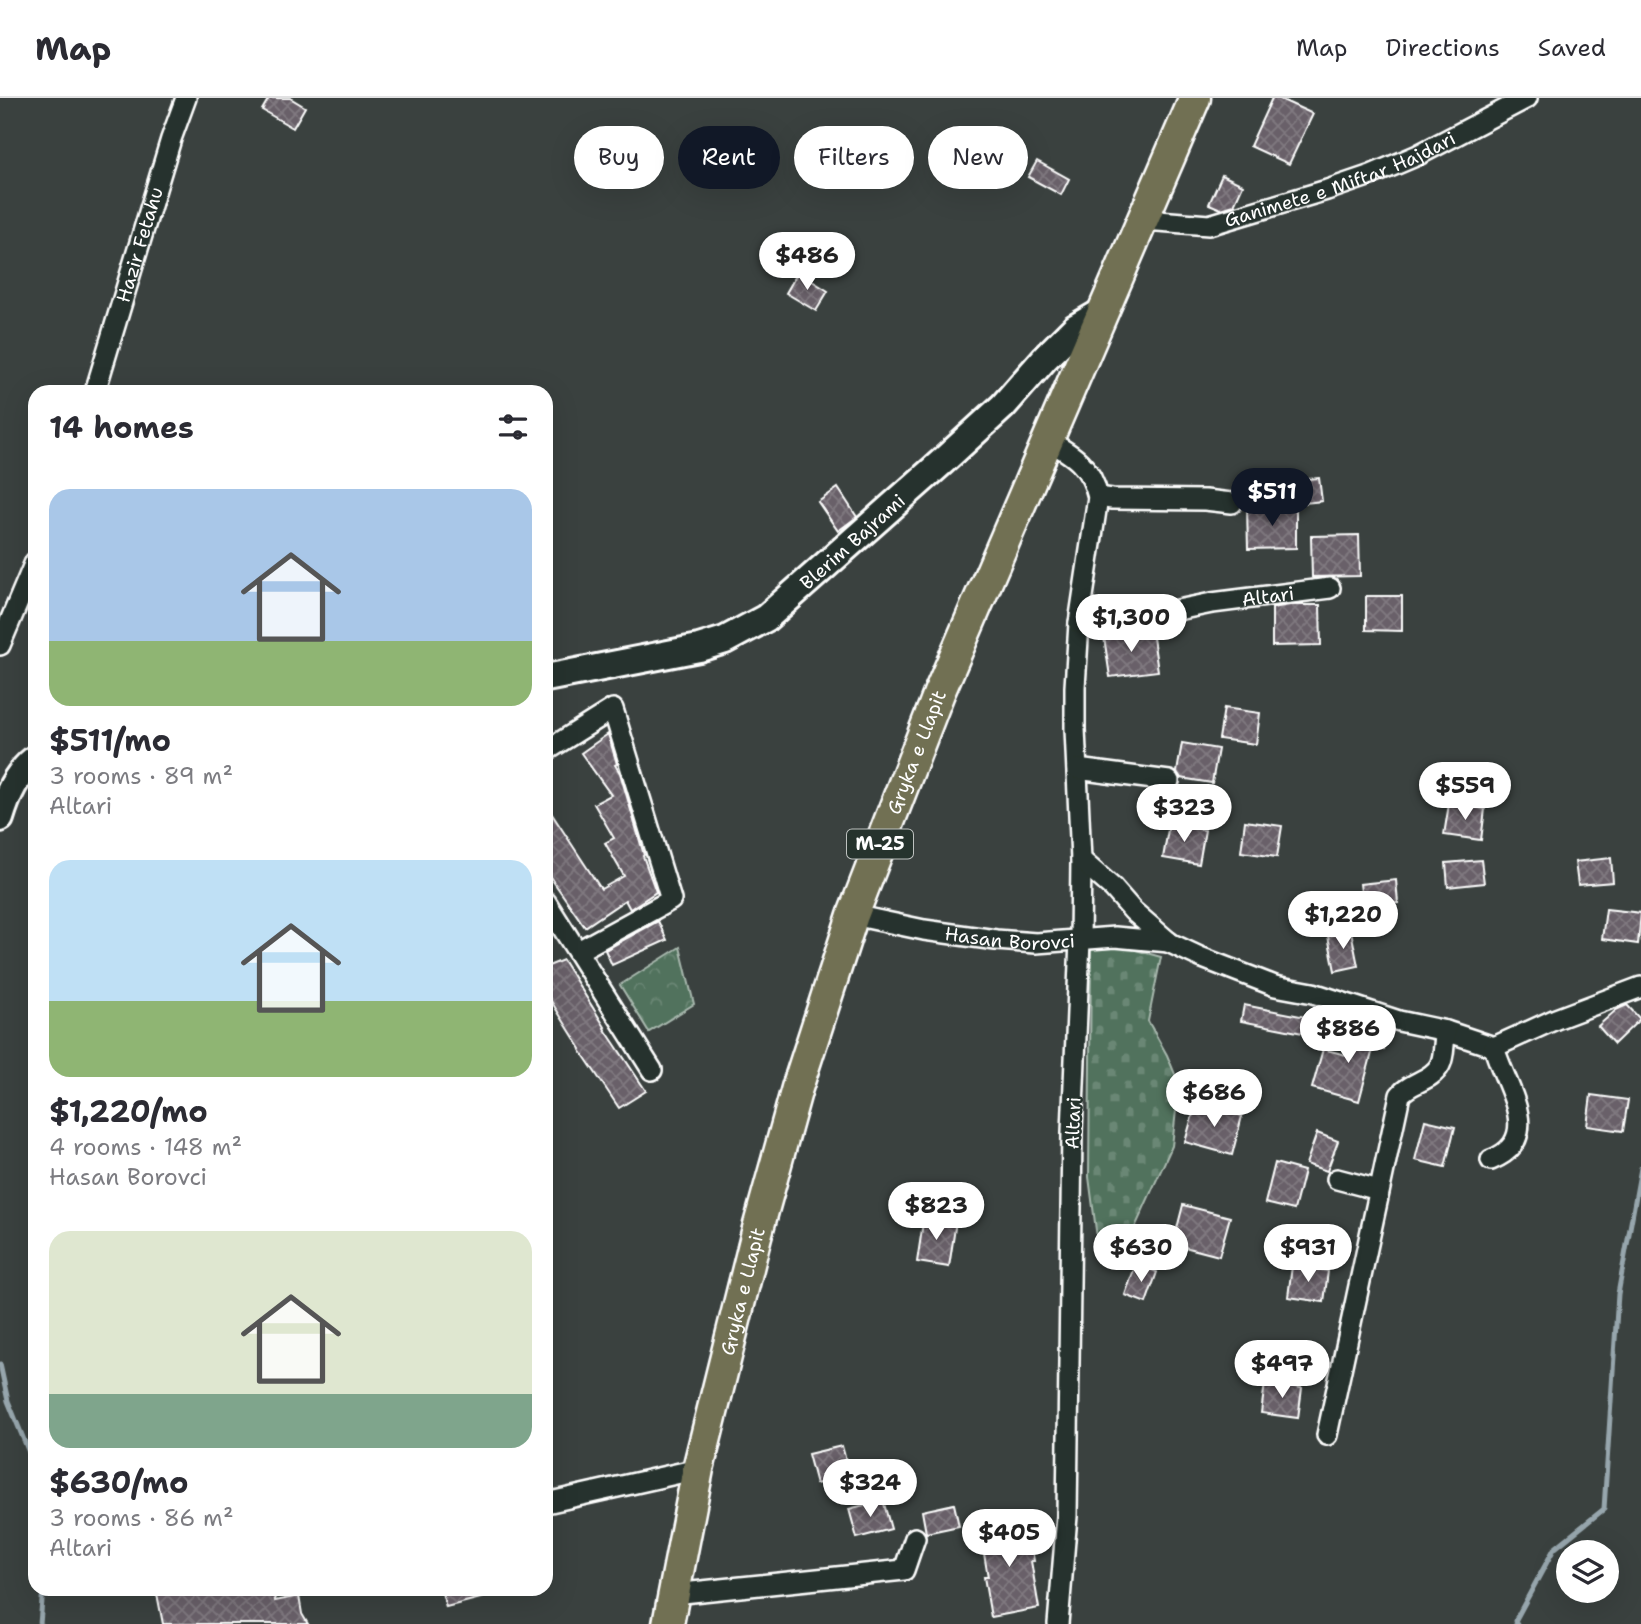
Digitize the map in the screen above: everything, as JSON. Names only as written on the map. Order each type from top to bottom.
[{"type":"main road","name":"Gryka e Llapit","points":[[668,1624],[698,1469],[756,1236],[797,1088],[853,915],[939,693],[1195,98]]},
{"type":"street","name":"Hazir Fetahu","points":[[97,385],[167,152],[186,98]]},
{"type":"street","name":"Ganimete e Miftar Hajdari","points":[[1144,220],[1209,225],[1327,190],[1418,155],[1527,98]]},
{"type":"street","name":"Blerim Bajrami","points":[[553,677],[699,648],[725,640],[766,618],[953,452],[1003,405],[1045,357],[1075,328],[1104,311]]},
{"type":"street","points":[[1047,440],[1083,464],[1095,483],[1098,497],[1232,503]]},
{"type":"street","name":"Altari","points":[[1058,1624],[1067,1516],[1072,1132],[1080,940],[1081,860],[1075,687],[1079,622],[1098,497]]},
{"type":"street","points":[[0,645],[28,579]]},
{"type":"street","name":"Altari","points":[[1079,622],[1153,615],[1212,603],[1330,588]]},
{"type":"street","points":[[553,747],[613,709],[671,900],[578,951]]},
{"type":"street","points":[[0,818],[6,797],[17,777],[28,767]]},
{"type":"street","points":[[1077,769],[1169,781]]},
{"type":"street","name":"Hasan Borovci","points":[[1081,860],[1170,943],[1240,975],[1275,986],[1312,993],[1494,1047]]},
{"type":"street","points":[[553,913],[652,1070]]},
{"type":"street","name":"Hasan Borovci","points":[[853,915],[924,930],[996,940],[1036,943],[1115,937],[1170,943]]},
{"type":"street","points":[[1491,1160],[1506,1154],[1513,1147],[1518,1134],[1515,1101],[1494,1047],[1641,986]]},
{"type":"street","points":[[1327,1436],[1400,1095],[1405,1088],[1436,1071],[1442,1059],[1446,1031]]},
{"type":"street","points":[[1337,1179],[1379,1190]]},
{"type":"street","points":[[553,1501],[698,1469]]},
{"type":"street","points":[[673,1594],[904,1570],[915,1538]]},
{"type":"green space","points":[[680,947],[694,1004],[649,1032],[620,985]]},
{"type":"green space","points":[[1125,947],[1161,957],[1148,1021],[1179,1084],[1172,1146],[1119,1263],[1099,1253],[1089,1177],[1091,949]]},
{"type":"building","points":[[269,98],[290,98],[305,107],[293,128],[262,110]]},
{"type":"building","points":[[1272,98],[1278,98],[1313,114],[1289,164],[1250,146]]},
{"type":"building","points":[[1037,161],[1069,179],[1061,195],[1028,177]]},
{"type":"building","points":[[1222,175],[1243,185],[1234,205],[1221,209],[1209,204]]},
{"type":"building","points":[[798,272],[828,291],[816,311],[786,293]]},
{"type":"building","points":[[1319,478],[1322,501],[1286,505],[1284,481]]},
{"type":"building","points":[[838,488],[857,517],[838,531],[818,502]]},
{"type":"building","points":[[1296,507],[1296,548],[1248,549],[1247,508]]},
{"type":"building","points":[[1359,535],[1360,576],[1312,577],[1311,536]]},
{"type":"building","points":[[1366,596],[1402,596],[1402,631],[1366,630]]},
{"type":"building","points":[[1320,605],[1321,645],[1272,646],[1272,608]]},
{"type":"building","points":[[1152,631],[1158,671],[1110,677],[1104,637]]},
{"type":"building","points":[[1224,708],[1260,713],[1256,744],[1219,739]]},
{"type":"building","points":[[608,734],[617,764],[615,765],[620,773],[656,892],[630,909],[625,900],[585,927],[553,881],[553,816],[601,889],[624,876],[605,843],[614,838],[594,804],[611,795],[581,753]]},
{"type":"building","points":[[1182,743],[1218,749],[1212,783],[1181,778],[1177,772]]},
{"type":"building","points":[[1449,804],[1485,809],[1481,840],[1444,835]]},
{"type":"building","points":[[1245,821],[1282,826],[1277,857],[1241,852]]},
{"type":"building","points":[[1169,824],[1205,830],[1199,864],[1163,858]]},
{"type":"building","points":[[1611,858],[1613,882],[1578,885],[1575,862]]},
{"type":"building","points":[[1481,860],[1484,883],[1448,887],[1446,863]]},
{"type":"building","points":[[1396,880],[1398,903],[1363,907],[1360,884]]},
{"type":"building","points":[[1606,909],[1641,913],[1638,944],[1602,939]]},
{"type":"building","points":[[658,921],[667,940],[612,965],[605,950]]},
{"type":"building","points":[[1351,931],[1358,966],[1335,971],[1328,936]]},
{"type":"building","points":[[563,960],[646,1091],[619,1108],[553,1004],[553,964]]},
{"type":"building","points":[[1244,1005],[1321,1020],[1318,1036],[1241,1021]]},
{"type":"building","points":[[1627,1005],[1640,1019],[1614,1044],[1598,1026],[1616,1010]]},
{"type":"building","points":[[1351,1028],[1387,1034],[1384,1050],[1373,1049],[1359,1101],[1312,1088],[1323,1049],[1346,1055]]},
{"type":"building","points":[[1591,1095],[1628,1100],[1623,1131],[1587,1126]]},
{"type":"building","points":[[1196,1103],[1242,1116],[1232,1155],[1185,1142]]},
{"type":"building","points":[[1425,1120],[1455,1127],[1445,1167],[1415,1160]]},
{"type":"building","points":[[1317,1133],[1338,1141],[1327,1171],[1306,1164]]},
{"type":"building","points":[[1275,1163],[1304,1171],[1294,1210],[1265,1203]]},
{"type":"building","points":[[1183,1205],[1230,1217],[1219,1256],[1173,1244]]},
{"type":"building","points":[[924,1216],[956,1221],[949,1267],[917,1262]]},
{"type":"building","points":[[1136,1264],[1157,1272],[1146,1303],[1125,1295]]},
{"type":"building","points":[[1292,1266],[1328,1271],[1324,1302],[1288,1297]]},
{"type":"building","points":[[1265,1383],[1302,1388],[1298,1418],[1261,1413]]},
{"type":"building","points":[[842,1446],[850,1475],[816,1484],[808,1454]]},
{"type":"building","points":[[883,1500],[891,1529],[857,1538],[849,1509]]},
{"type":"building","points":[[954,1504],[959,1526],[926,1533],[922,1511]]},
{"type":"building","points":[[1027,1521],[1039,1608],[991,1617],[980,1530]]},
{"type":"building","points":[[157,1596],[274,1596],[275,1601],[299,1596],[302,1614],[308,1624],[163,1624]]},
{"type":"building","points":[[443,1596],[488,1596],[446,1607]]},
{"type":"waterway","points":[[1517,1624],[1515,1621],[1554,1549],[1604,1509],[1618,1294],[1641,1168]]},
{"type":"waterway","points":[[0,1364],[8,1401],[28,1450]]},
{"type":"waterway","points":[[40,1624],[42,1596]]}]
